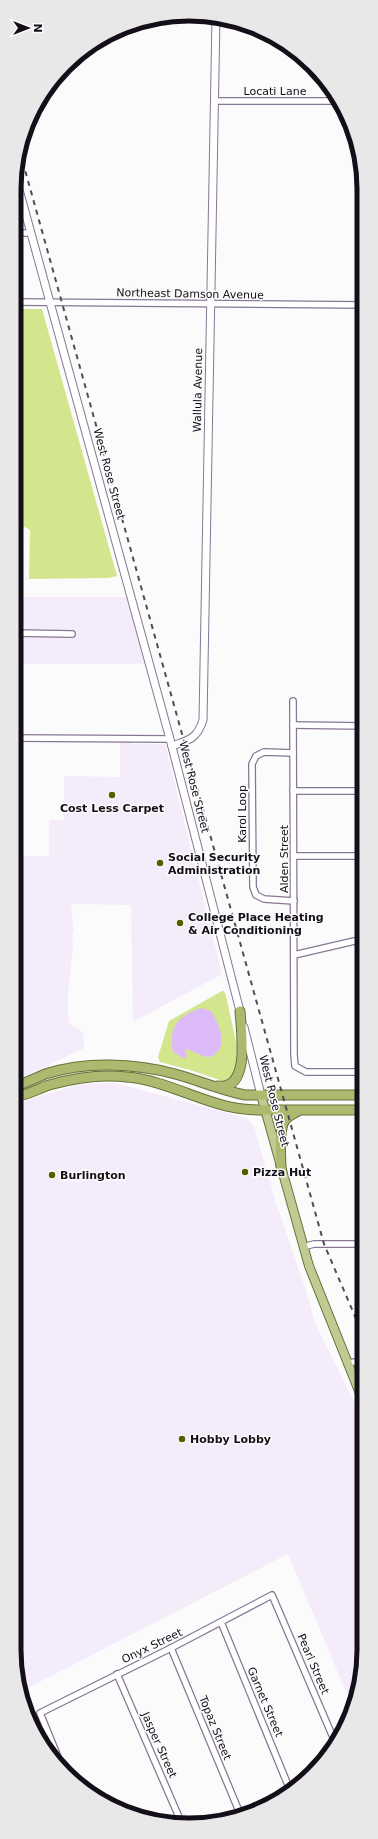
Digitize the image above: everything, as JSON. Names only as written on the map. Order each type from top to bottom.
[{"type":"highway","points":[[207,1085],[225,1087],[237,1079],[242,1046],[240,1011]]},
{"type":"highway","points":[[21,1085],[46,1074],[74,1068],[103,1065],[155,1069],[176,1074],[230,1092],[262,1095],[357,1096]]},
{"type":"highway","points":[[21,1096],[48,1086],[75,1079],[102,1076],[128,1077],[150,1080],[226,1106],[265,1110],[357,1110]]},
{"type":"highway","points":[[281,1170],[281,1134],[284,1122],[289,1116],[300,1110]]},
{"type":"main road","name":"Wallula Avenue","points":[[171,743],[194,737],[200,731],[203,720],[216,23]]},
{"type":"main road","name":"West Rose Street","points":[[21,195],[52,303],[171,743],[281,1170],[303,1247],[316,1285],[357,1387]]},
{"type":"street","name":"Locati Lane","points":[[214,101],[332,101]]},
{"type":"street","points":[[21,233],[31,233]]},
{"type":"street","name":"Northeast Damson Avenue","points":[[21,302],[210,305],[357,305]]},
{"type":"street","points":[[21,633],[72,634]]},
{"type":"street","name":"Alden Street","points":[[293,701],[295,1066],[306,1072],[357,1072]]},
{"type":"street","points":[[293,726],[357,726]]},
{"type":"street","points":[[21,738],[171,743]]},
{"type":"street","name":"Karol Loop","points":[[293,753],[264,752],[256,756],[252,764],[252,780],[253,887],[256,895],[264,899],[294,901]]},
{"type":"street","points":[[293,791],[357,791]]},
{"type":"street","points":[[294,856],[357,856]]},
{"type":"street","points":[[294,955],[357,940]]},
{"type":"street","points":[[303,1247],[314,1244],[357,1244]]},
{"type":"street","points":[[347,1363],[357,1362]]},
{"type":"street","name":"Onyx Street","points":[[56,1752],[40,1713],[171,1648],[272,1595]]},
{"type":"street","name":"Pearl Street","points":[[272,1595],[333,1736]]},
{"type":"street","name":"Garnet Street","points":[[220,1622],[288,1785]]},
{"type":"street","name":"Topaz Street","points":[[171,1648],[239,1810]]},
{"type":"street","name":"Jasper Street","points":[[117,1674],[179,1818]]},
{"type":"shaded area","points":[[21,597],[127,597],[145,664],[21,664]]},
{"type":"shaded area","points":[[120,741],[131,741],[132,744],[165,744],[222,974],[133,1022],[131,905],[71,904],[74,933],[72,934],[73,948],[68,993],[68,1015],[70,1024],[80,1030],[83,1034],[84,1048],[21,1078],[21,856],[49,856],[49,820],[64,820],[64,776],[120,777]]},
{"type":"shaded area","points":[[202,1008],[211,1011],[219,1027],[222,1038],[220,1049],[213,1056],[208,1057],[185,1049],[187,1056],[185,1059],[173,1052],[172,1036],[174,1029],[181,1018]]},
{"type":"shaded area","points":[[115,1083],[246,1118],[254,1126],[276,1203],[306,1290],[315,1323],[357,1408],[357,1661],[354,1683],[349,1699],[288,1554],[26,1689],[21,1661],[21,1104],[29,1099],[82,1084]]},
{"type":"green space","points":[[21,309],[42,309],[117,576],[108,578],[29,579],[30,530],[25,527],[21,527]]},
{"type":"green space","points":[[224,991],[226,996],[237,1046],[235,1070],[233,1075],[223,1081],[160,1062],[158,1057],[169,1021]]},
{"type":"railway","points":[[23,162],[324,1244],[357,1321]]},
{"type":"place","name":"Cost Less Carpet","points":[[112,795]]},
{"type":"place","name":"Social Security Administration","points":[[160,863]]},
{"type":"place","name":"College Place Heating & Air Conditioning","points":[[180,923]]},
{"type":"place","name":"Pizza Hut","points":[[245,1172]]},
{"type":"place","name":"Burlington","points":[[52,1175]]},
{"type":"place","name":"Hobby Lobby","points":[[182,1439]]}]
